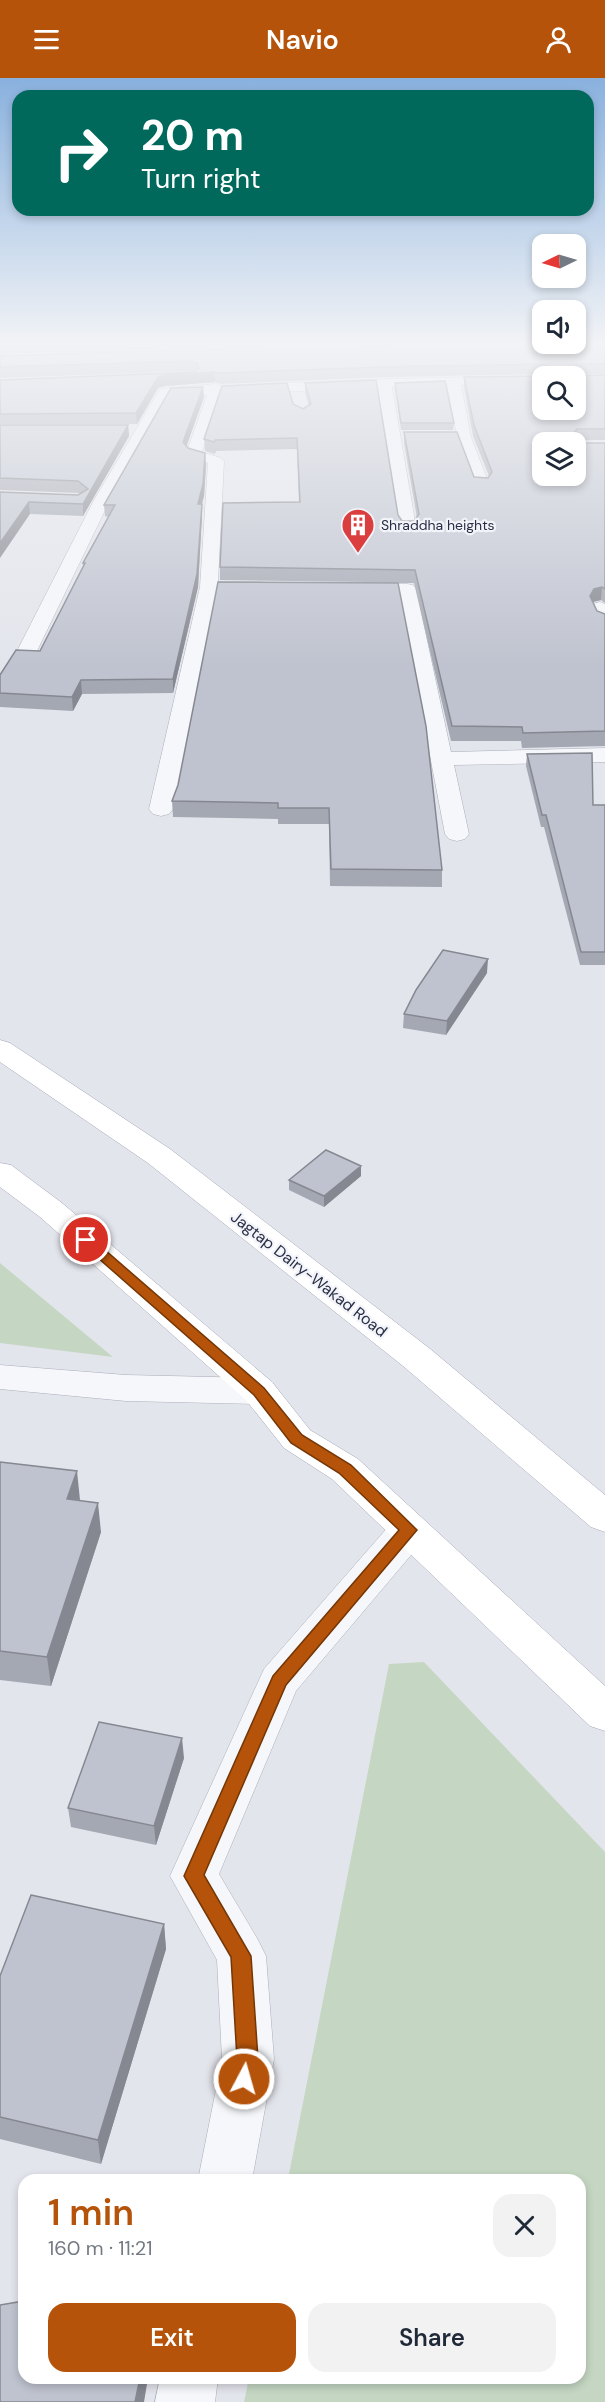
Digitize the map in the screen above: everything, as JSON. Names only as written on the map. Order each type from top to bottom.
[{"type":"main road","name":"Jagtap Dairy-Wakad Road","points":[[0,1049],[159,1156],[416,1357],[605,1517]]},
{"type":"main road","points":[[0,1172],[51,1209],[259,1391],[297,1439],[345,1469],[605,1713]]},
{"type":"street","points":[[27,651],[123,451]]},
{"type":"street","points":[[161,808],[209,587],[216,461],[194,454],[195,451]]},
{"type":"street","points":[[401,451],[408,527]]},
{"type":"street","points":[[465,451],[481,484]]},
{"type":"street","points":[[209,587],[276,588]]},
{"type":"street","points":[[342,588],[407,589],[458,834]]},
{"type":"street","points":[[442,759],[605,755]]},
{"type":"street","points":[[0,1377],[126,1388],[259,1391]]},
{"type":"street","points":[[226,2174],[248,2059],[241,1956],[194,1876],[279,1681],[409,1530]]},
{"type":"street","points":[[185,2402],[188,2384]]},
{"type":"green space","points":[[0,1263],[113,1357],[0,1343]]},
{"type":"green space","points":[[424,1662],[605,1852],[605,2402],[244,2402],[248,2384],[586,2384],[586,2174],[289,2174],[389,1664]]},
{"type":"building","points":[[0,451],[113,451],[83,504],[29,502],[0,543],[0,492],[78,495],[88,489],[78,481],[0,478]]},
{"type":"building","points":[[135,451],[205,453],[203,484],[198,504],[202,504],[197,574],[173,679],[81,680],[72,697],[0,693],[0,675],[16,650],[40,651],[85,563],[83,563],[115,505],[104,505]]},
{"type":"building","points":[[298,451],[388,451],[398,515],[402,521],[414,521],[419,514],[408,451],[464,451],[474,477],[488,478],[492,472],[484,451],[532,451],[532,486],[586,486],[586,451],[605,451],[605,589],[602,587],[594,589],[590,596],[597,611],[605,614],[605,731],[523,733],[522,727],[452,726],[415,570],[220,567],[223,503],[300,502]]},
{"type":"building","points":[[218,582],[398,583],[426,726],[442,870],[331,869],[329,808],[278,808],[278,803],[172,801],[178,785]]},
{"type":"building","points":[[592,753],[593,805],[605,805],[605,952],[581,952],[546,815],[542,815],[527,754]]},
{"type":"building","points":[[443,950],[488,959],[447,1021],[404,1014],[416,990]]},
{"type":"building","points":[[326,1150],[361,1166],[324,1196],[289,1180]]},
{"type":"building","points":[[0,1462],[77,1471],[67,1499],[98,1503],[47,1657],[0,1651]]},
{"type":"building","points":[[99,1722],[182,1738],[154,1826],[68,1808]]},
{"type":"building","points":[[31,1895],[164,1924],[98,2140],[0,2117],[0,1976]]},
{"type":"building","points":[[18,2302],[18,2384],[139,2384],[135,2402],[0,2402],[0,2305]]},
{"type":"place","name":"Shraddha heights","points":[[358,554]]},
{"type":"route","points":[[86,1240],[259,1391],[297,1439],[345,1469],[409,1530],[279,1681],[194,1876],[241,1956],[248,2059],[244,2079]]}]
